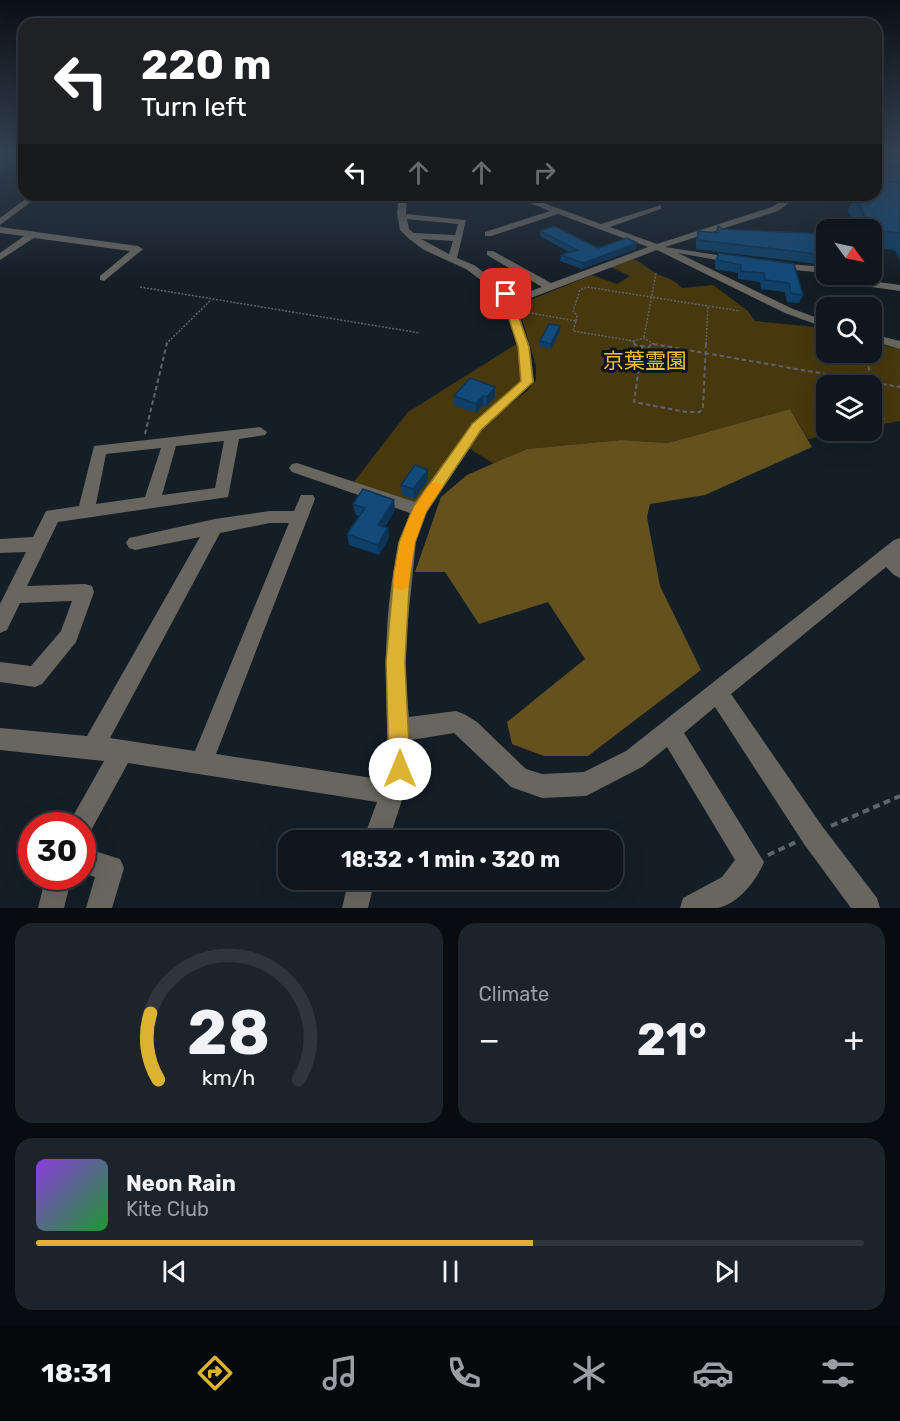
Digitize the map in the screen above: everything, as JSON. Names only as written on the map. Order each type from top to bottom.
[{"type":"street","points":[[0,222],[28,201]]},
{"type":"street","points":[[402,201],[405,230],[428,248],[452,259],[490,267],[550,287]]},
{"type":"street","points":[[542,201],[559,212],[657,247],[816,322]]},
{"type":"street","points":[[509,306],[550,287],[657,247],[775,209],[787,201]]},
{"type":"street","points":[[600,227],[658,207]]},
{"type":"street","points":[[488,234],[559,212]]},
{"type":"street","points":[[402,216],[463,222],[452,259]]},
{"type":"street","points":[[0,230],[35,235],[32,235]]},
{"type":"street","points":[[709,232],[732,233]]},
{"type":"street","points":[[0,257],[32,235],[138,249],[104,278]]},
{"type":"street","points":[[411,236],[458,238]]},
{"type":"street","points":[[657,247],[748,262]]},
{"type":"street","points":[[380,830],[400,769],[395,679],[397,629],[407,542],[419,510],[477,427],[527,382],[524,347],[506,294],[490,267],[490,253]]},
{"type":"street","points":[[760,264],[816,269]]},
{"type":"street","points":[[877,285],[900,288]]},
{"type":"street","points":[[882,340],[900,345]]},
{"type":"street","points":[[87,511],[99,450],[260,432]]},
{"type":"street","points":[[0,624],[52,516],[222,493],[231,437]]},
{"type":"street","points":[[152,502],[170,443]]},
{"type":"street","points":[[297,468],[419,510]]},
{"type":"street","points":[[135,543],[270,517],[304,508],[201,764]]},
{"type":"street","points":[[93,748],[214,526]]},
{"type":"street","points":[[0,546],[38,544]]},
{"type":"street","points":[[399,730],[456,722],[470,730],[519,780],[542,786],[586,784],[634,759],[717,692],[896,557]]},
{"type":"street","points":[[0,672],[35,677],[69,636],[85,592],[14,595]]},
{"type":"street","points":[[717,692],[813,835],[867,908]]},
{"type":"street","points":[[669,730],[751,862],[732,886],[693,908]]},
{"type":"street","points":[[0,739],[123,751],[393,793]]},
{"type":"street","points":[[88,812],[123,751]]},
{"type":"street","points":[[96,864],[111,868],[99,908]]},
{"type":"street","points":[[51,908],[56,890]]},
{"type":"street","points":[[355,908],[359,890]]},
{"type":"path","points":[[644,337],[656,273]]},
{"type":"path","points":[[140,287],[420,333]]},
{"type":"path","points":[[653,344],[642,348],[633,341],[573,331],[577,315],[573,311],[580,290],[583,288],[740,310]]},
{"type":"path","points":[[142,446],[167,341],[212,299]]},
{"type":"path","points":[[509,306],[576,321]]},
{"type":"path","points":[[642,348],[634,402],[686,412],[700,412],[703,407],[708,306]]},
{"type":"path","points":[[633,341],[644,337],[653,344],[833,375]]},
{"type":"path","points":[[882,384],[900,387]]},
{"type":"path","points":[[882,413],[884,420]]},
{"type":"green space","name":"京葉霊園","points":[[633,259],[682,288],[713,285],[748,311],[755,321],[816,328],[816,363],[882,363],[882,345],[900,349],[900,421],[882,424],[882,375],[816,375],[816,437],[808,439],[790,409],[668,443],[621,440],[527,449],[494,464],[469,448],[489,421],[527,391],[536,380],[536,366],[518,305],[592,275],[617,284],[630,276],[611,267]]},
{"type":"green space","points":[[518,343],[522,382],[417,506],[353,483],[408,412]]},
{"type":"shaded area","points":[[790,409],[812,447],[705,495],[650,504],[647,517],[660,586],[701,670],[588,756],[544,756],[512,744],[507,722],[585,659],[548,602],[479,624],[445,572],[415,572],[441,497],[467,475],[527,449],[621,440],[668,443]]},
{"type":"building","points":[[882,195],[900,195],[900,233],[882,231],[882,219],[866,219],[858,201],[882,201]]},
{"type":"building","points":[[554,226],[598,248],[627,238],[637,243],[583,263],[561,255],[577,250],[540,231]]},
{"type":"building","points":[[718,226],[722,229],[816,234],[816,254],[698,240],[698,231],[718,233]]},
{"type":"building","points":[[718,253],[794,264],[803,295],[791,293],[789,283],[765,280],[764,273],[741,271],[741,265],[718,260]]},
{"type":"building","points":[[549,324],[560,326],[551,344],[540,341]]},
{"type":"building","points":[[470,378],[495,387],[487,397],[483,396],[476,404],[454,396]]},
{"type":"building","points":[[415,465],[428,470],[413,489],[401,485]]},
{"type":"building","points":[[363,489],[394,500],[378,525],[388,528],[378,545],[347,534],[365,508],[353,504]]},
{"type":"slow traffic","points":[[401,583],[407,542],[419,510],[436,486]]},
{"type":"route","points":[[400,769],[395,662],[402,572],[407,542],[419,510],[477,427],[487,415],[527,382],[524,347],[506,294]]}]
